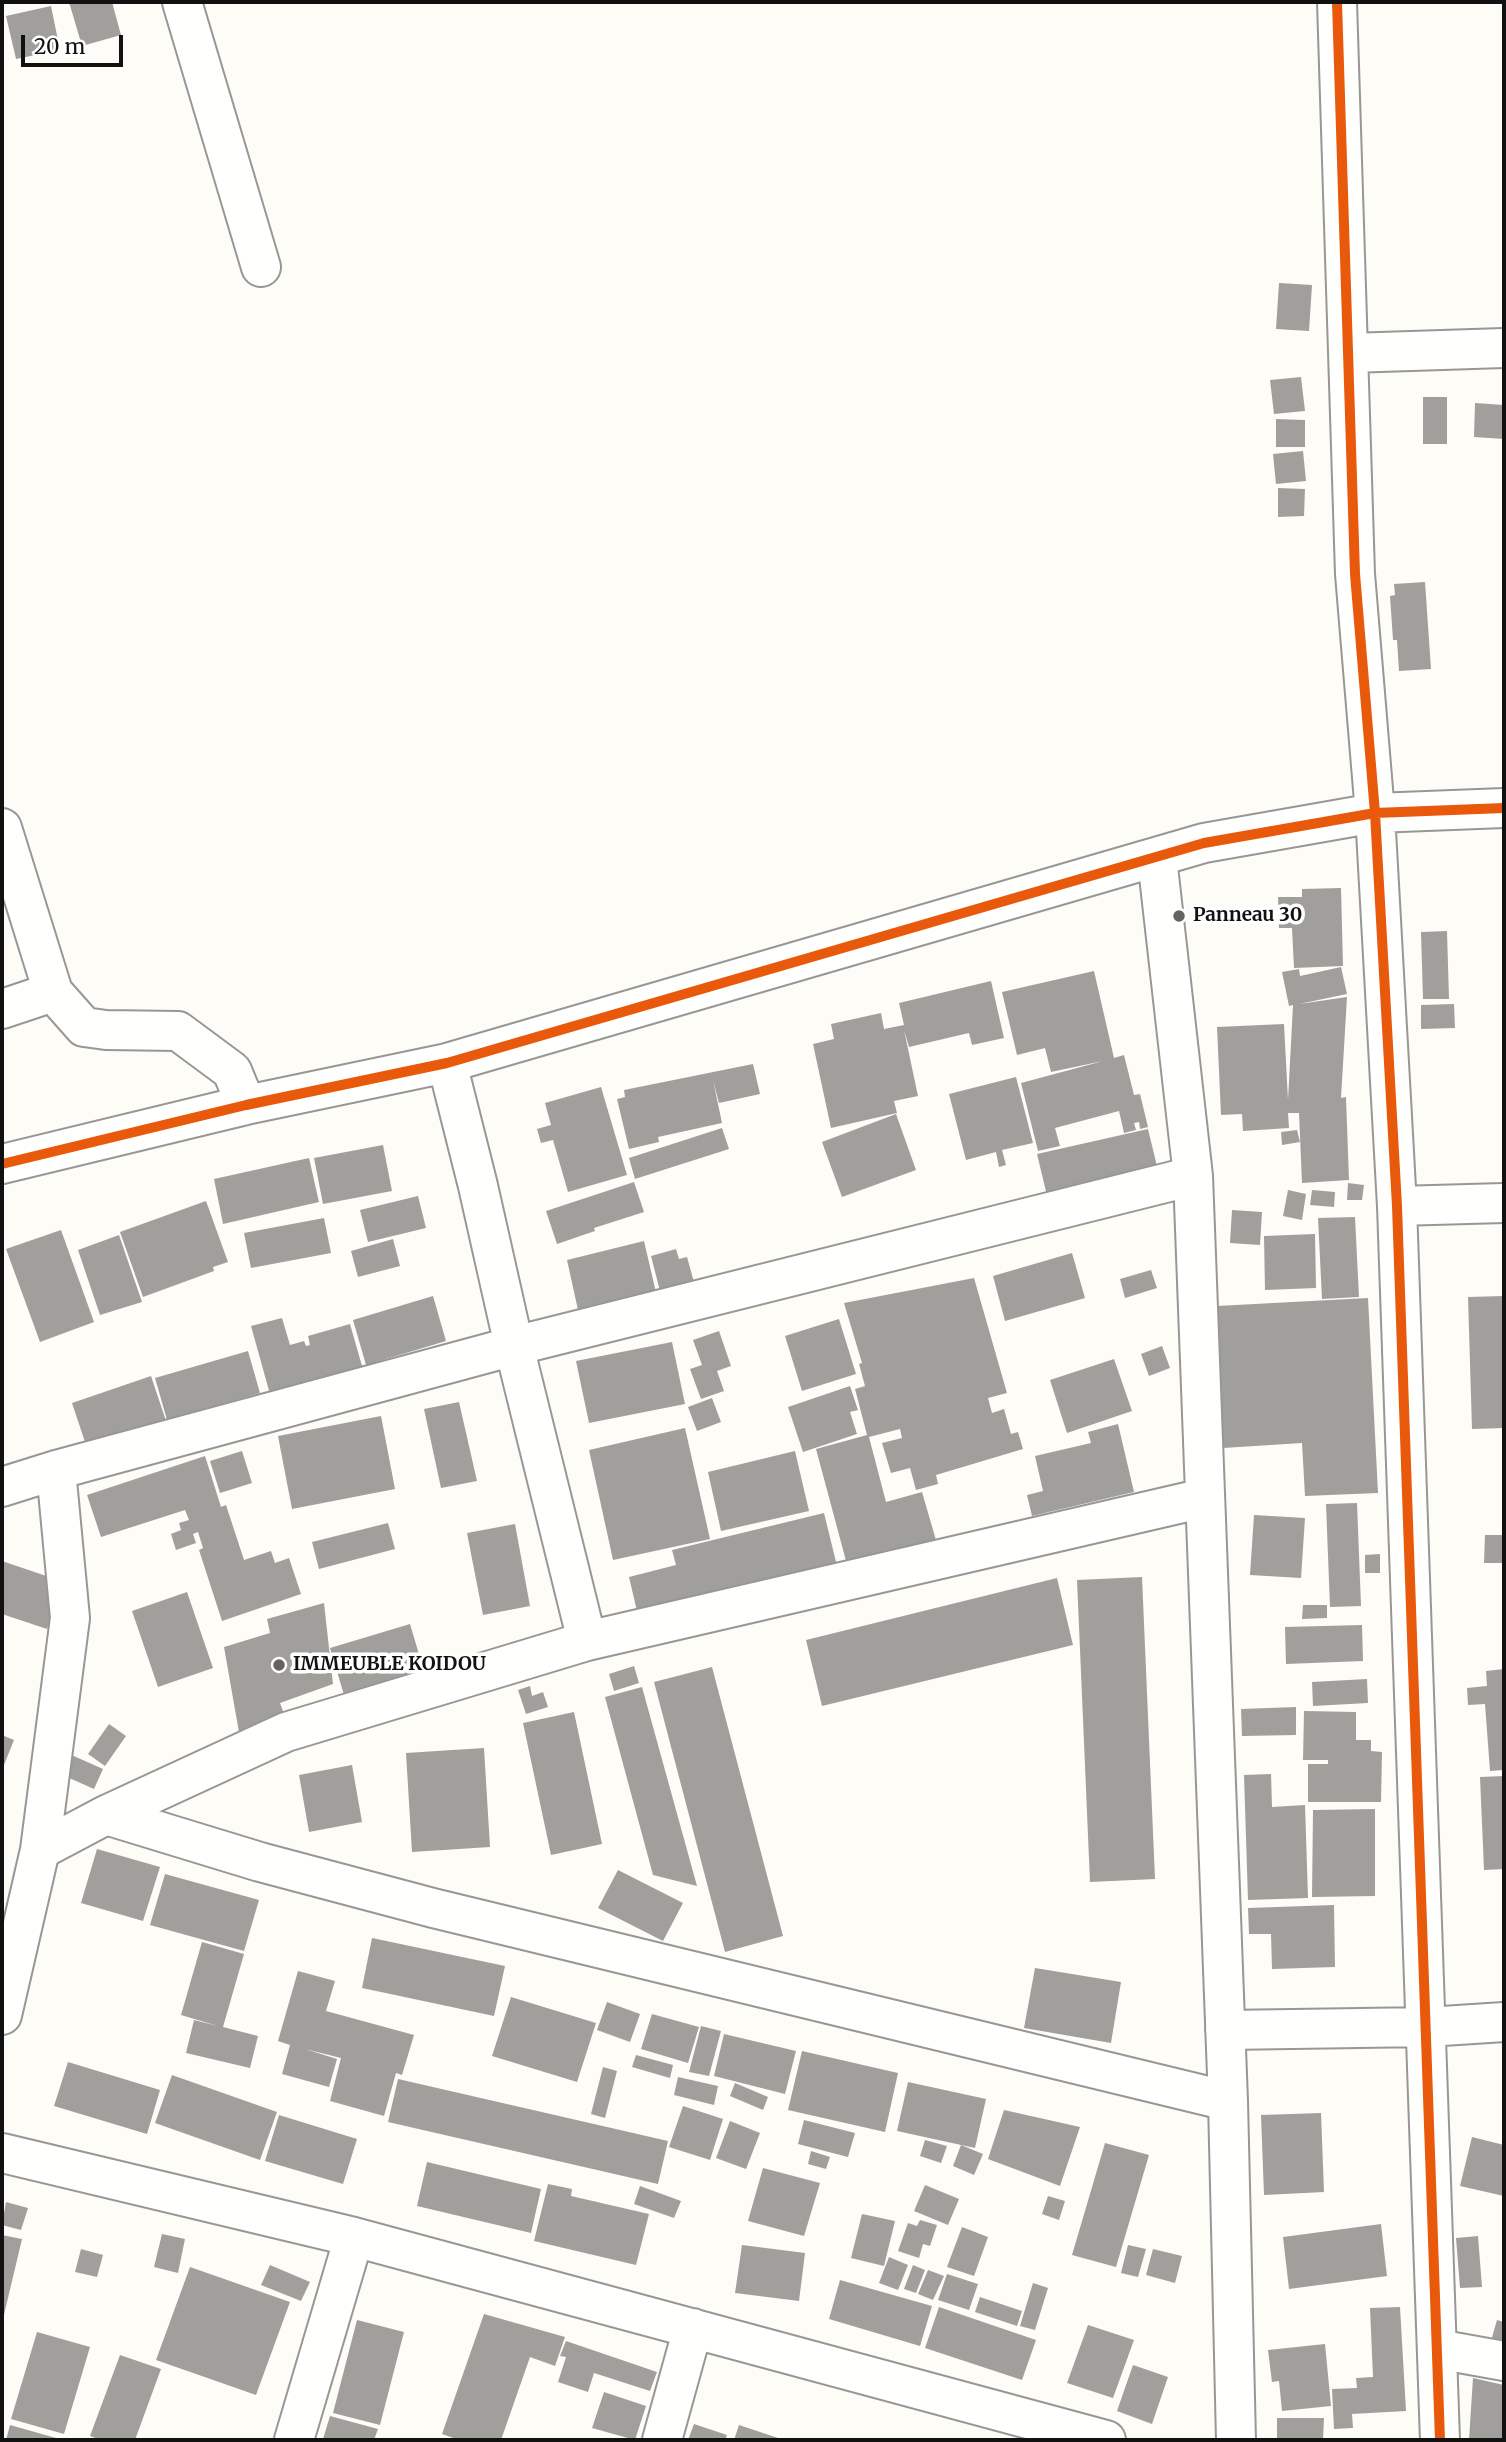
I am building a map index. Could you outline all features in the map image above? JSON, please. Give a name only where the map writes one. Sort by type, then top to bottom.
[{"type":"street","points":[[182,2],[261,267]]},
{"type":"street","points":[[1337,2],[1355,574],[1375,813],[1397,1206],[1440,2440]]},
{"type":"street","points":[[1349,353],[1504,348]]},
{"type":"street","points":[[2,1164],[246,1105],[447,1063],[1205,843],[1375,813],[1504,808]]},
{"type":"street","points":[[2,828],[53,992],[84,1027],[178,1031],[232,1071],[246,1105]]},
{"type":"street","points":[[1157,858],[1193,1176],[1203,1498],[1228,2101],[1236,2440]]},
{"type":"street","points":[[2,1009],[53,992]]},
{"type":"street","points":[[447,1063],[587,1641]]},
{"type":"street","points":[[2,1487],[514,1346],[1193,1176]]},
{"type":"street","points":[[1397,1206],[1504,1203]]},
{"type":"street","points":[[2,2015],[40,1850],[70,1618],[56,1470]]},
{"type":"street","points":[[40,1850],[106,1815],[286,1732],[587,1641],[1203,1498]]},
{"type":"street","points":[[106,1815],[260,1862],[433,1908],[1228,2101]]},
{"type":"street","points":[[1225,2030],[1427,2027],[1504,2022]]},
{"type":"street","points":[[2,2153],[354,2236],[1107,2440]]},
{"type":"street","points":[[294,2440],[354,2236]]},
{"type":"street","points":[[662,2440],[693,2328]]},
{"type":"street","points":[[1437,2349],[1504,2361]]},
{"type":"building","points":[[69,2],[112,2],[121,35],[82,46]]},
{"type":"building","points":[[51,6],[60,50],[16,59],[6,16]]},
{"type":"building","points":[[1279,283],[1312,285],[1309,331],[1276,329]]},
{"type":"building","points":[[1301,377],[1305,411],[1274,414],[1270,380]]},
{"type":"building","points":[[1423,397],[1447,397],[1447,444],[1423,444]]},
{"type":"building","points":[[1475,403],[1504,405],[1504,439],[1474,437]]},
{"type":"building","points":[[1276,419],[1305,420],[1305,447],[1276,447]]},
{"type":"building","points":[[1303,451],[1306,481],[1276,484],[1273,454]]},
{"type":"building","points":[[1278,488],[1305,489],[1304,516],[1278,517]]},
{"type":"building","points":[[1425,582],[1431,669],[1399,671],[1397,640],[1393,640],[1390,596],[1395,595],[1394,584]]},
{"type":"building","points":[[1341,888],[1343,966],[1294,968],[1292,928],[1279,928],[1278,897],[1302,897],[1302,889]]},
{"type":"building","points":[[1447,931],[1449,999],[1423,999],[1421,932]]},
{"type":"building","points":[[1341,967],[1347,994],[1299,1004],[1347,997],[1341,1098],[1346,1097],[1349,1180],[1302,1183],[1299,1113],[1288,1113],[1289,1128],[1243,1131],[1242,1114],[1221,1115],[1217,1027],[1284,1024],[1288,1100],[1293,1005],[1289,1006],[1282,972],[1299,969],[1300,976]]},
{"type":"building","points":[[1094,971],[1114,1058],[1124,1055],[1134,1095],[1140,1094],[1148,1127],[1140,1129],[1139,1122],[1134,1123],[1136,1130],[1124,1133],[1119,1111],[1055,1128],[1060,1146],[1038,1151],[1021,1083],[1103,1061],[1051,1072],[1045,1048],[1017,1055],[1002,992]]},
{"type":"building","points":[[991,981],[1004,1038],[972,1045],[969,1033],[909,1047],[904,1030],[918,1096],[894,1101],[897,1113],[831,1128],[813,1044],[834,1039],[831,1024],[881,1013],[884,1029],[904,1025],[899,1003]]},
{"type":"building","points":[[1454,1004],[1455,1028],[1421,1029],[1421,1005]]},
{"type":"building","points":[[753,1064],[760,1094],[719,1103],[713,1080],[722,1123],[658,1137],[659,1142],[629,1149],[617,1099],[625,1097],[624,1090]]},
{"type":"building","points":[[1016,1077],[1033,1143],[1002,1150],[1006,1165],[999,1167],[996,1152],[966,1160],[949,1094]]},
{"type":"building","points":[[601,1087],[627,1175],[568,1192],[553,1140],[541,1143],[537,1129],[551,1125],[545,1103]]},
{"type":"building","points":[[896,1114],[916,1170],[842,1197],[822,1142]]},
{"type":"building","points":[[722,1128],[729,1149],[635,1179],[629,1158]]},
{"type":"building","points":[[1148,1129],[1161,1183],[1050,1208],[1037,1154]]},
{"type":"building","points":[[1297,1130],[1300,1142],[1282,1145],[1281,1132]]},
{"type":"building","points":[[383,1145],[392,1191],[323,1204],[314,1158]]},
{"type":"building","points":[[309,1158],[319,1202],[223,1224],[214,1179]]},
{"type":"building","points":[[634,1182],[644,1212],[594,1228],[595,1231],[557,1244],[546,1211]]},
{"type":"building","points":[[1348,1183],[1364,1185],[1362,1200],[1347,1200]]},
{"type":"building","points":[[1288,1190],[1306,1194],[1302,1220],[1283,1216]]},
{"type":"building","points":[[1312,1190],[1335,1192],[1334,1207],[1310,1205]]},
{"type":"building","points":[[418,1196],[426,1228],[368,1242],[360,1210]]},
{"type":"building","points":[[206,1201],[228,1262],[213,1267],[214,1271],[143,1297],[120,1232]]},
{"type":"building","points":[[1232,1210],[1262,1212],[1260,1245],[1230,1243]]},
{"type":"building","points":[[1355,1217],[1359,1297],[1322,1299],[1318,1218]]},
{"type":"building","points":[[324,1218],[331,1253],[251,1268],[244,1233]]},
{"type":"building","points":[[61,1230],[94,1322],[40,1342],[6,1249]]},
{"type":"building","points":[[1315,1234],[1316,1288],[1265,1290],[1264,1236]]},
{"type":"building","points":[[119,1235],[142,1302],[100,1315],[78,1250]]},
{"type":"building","points":[[393,1239],[400,1266],[358,1277],[351,1251]]},
{"type":"building","points":[[644,1241],[658,1301],[580,1319],[567,1260]]},
{"type":"building","points":[[676,1249],[679,1259],[687,1257],[694,1282],[660,1291],[651,1256]]},
{"type":"building","points":[[1072,1253],[1085,1298],[1005,1321],[993,1276]]},
{"type":"building","points":[[1151,1270],[1157,1288],[1125,1298],[1120,1279]]},
{"type":"building","points":[[974,1278],[1007,1393],[988,1398],[992,1413],[1004,1409],[1011,1434],[1018,1432],[1023,1449],[936,1475],[938,1484],[916,1490],[910,1468],[891,1473],[882,1443],[902,1438],[900,1429],[869,1437],[886,1502],[922,1492],[938,1547],[849,1572],[816,1449],[867,1435],[855,1389],[865,1386],[859,1364],[862,1363],[844,1303]]},
{"type":"building","points":[[433,1296],[446,1341],[366,1365],[353,1320]]},
{"type":"building","points":[[1504,1296],[1504,1428],[1472,1429],[1468,1297]]},
{"type":"building","points":[[1368,1298],[1378,1493],[1305,1496],[1302,1443],[1223,1448],[1217,1306]]},
{"type":"building","points":[[282,1318],[290,1345],[304,1341],[306,1346],[310,1345],[308,1336],[350,1324],[366,1380],[273,1405],[251,1326]]},
{"type":"building","points":[[839,1319],[856,1374],[802,1391],[785,1336]]},
{"type":"building","points":[[719,1331],[731,1366],[717,1371],[724,1391],[701,1399],[690,1369],[702,1365],[693,1340]]},
{"type":"building","points":[[672,1342],[685,1404],[589,1423],[576,1361]]},
{"type":"building","points":[[1162,1346],[1170,1368],[1149,1376],[1141,1354]]},
{"type":"building","points":[[248,1351],[260,1393],[167,1420],[155,1378]]},
{"type":"building","points":[[1114,1359],[1132,1411],[1067,1433],[1050,1380]]},
{"type":"building","points":[[151,1376],[166,1421],[87,1448],[72,1403]]},
{"type":"building","points":[[850,1386],[858,1410],[850,1412],[857,1434],[803,1452],[788,1407]]},
{"type":"building","points":[[712,1398],[721,1422],[697,1431],[688,1407]]},
{"type":"building","points":[[459,1402],[477,1481],[441,1488],[424,1409]]},
{"type":"building","points":[[381,1416],[395,1489],[292,1509],[278,1436]]},
{"type":"building","points":[[1118,1424],[1134,1492],[1032,1516],[1027,1495],[1043,1491],[1035,1456],[1091,1443],[1088,1432]]},
{"type":"building","points":[[685,1428],[710,1539],[613,1560],[589,1450]]},
{"type":"building","points":[[242,1451],[252,1483],[220,1493],[210,1461]]},
{"type":"building","points":[[795,1451],[809,1511],[721,1531],[708,1472]]},
{"type":"building","points":[[205,1456],[221,1507],[226,1505],[244,1560],[271,1551],[275,1563],[289,1558],[301,1594],[222,1621],[199,1550],[203,1548],[198,1532],[193,1534],[196,1543],[176,1550],[171,1534],[181,1530],[179,1523],[189,1520],[185,1510],[101,1537],[87,1495]]},
{"type":"building","points":[[1357,1503],[1361,1606],[1330,1607],[1326,1504]]},
{"type":"building","points":[[824,1513],[839,1574],[640,1624],[629,1577],[676,1565],[672,1550]]},
{"type":"building","points":[[1254,1515],[1305,1518],[1301,1578],[1250,1575]]},
{"type":"building","points":[[388,1523],[395,1549],[319,1569],[312,1542]]},
{"type":"building","points":[[515,1524],[530,1606],[483,1615],[467,1533]]},
{"type":"building","points":[[1485,1535],[1504,1535],[1504,1563],[1484,1563]]},
{"type":"building","points":[[1380,1554],[1380,1573],[1365,1573],[1365,1555]]},
{"type":"building","points":[[2,1561],[64,1582],[47,1629],[2,1614]]},
{"type":"building","points":[[1142,1577],[1155,1879],[1090,1882],[1077,1580]]},
{"type":"building","points":[[1057,1578],[1073,1645],[822,1706],[806,1640]]},
{"type":"building","points":[[187,1592],[213,1668],[158,1687],[132,1611]]},
{"type":"building","name":"IMMEUBLE KOIDOU","points":[[324,1603],[333,1684],[280,1703],[287,1722],[240,1738],[224,1647],[270,1633],[267,1619]]},
{"type":"building","points":[[1303,1605],[1327,1605],[1327,1618],[1302,1619]]},
{"type":"building","points":[[410,1624],[424,1671],[344,1695],[330,1648]]},
{"type":"building","points":[[1362,1625],[1363,1661],[1286,1664],[1285,1627]]},
{"type":"building","points":[[634,1666],[639,1683],[614,1691],[609,1674]]},
{"type":"building","points":[[712,1667],[783,1936],[725,1952],[654,1682]]},
{"type":"building","points":[[1504,1669],[1504,1770],[1490,1771],[1485,1704],[1468,1705],[1467,1688],[1487,1686],[1486,1671]]},
{"type":"building","points":[[1367,1679],[1368,1703],[1313,1706],[1312,1682]]},
{"type":"building","points":[[530,1686],[532,1696],[543,1692],[548,1707],[526,1714],[518,1690]]},
{"type":"building","points":[[642,1687],[697,1886],[653,1875],[605,1697]]},
{"type":"building","points":[[1296,1707],[1296,1735],[1242,1736],[1241,1709]]},
{"type":"building","points":[[1304,1711],[1356,1712],[1356,1740],[1371,1740],[1371,1751],[1382,1752],[1381,1802],[1308,1802],[1308,1764],[1328,1764],[1328,1760],[1303,1760]]},
{"type":"building","points":[[574,1712],[602,1844],[551,1855],[523,1723]]},
{"type":"building","points":[[109,1724],[126,1736],[105,1766],[88,1754]]},
{"type":"building","points":[[2,1735],[14,1740],[2,1770]]},
{"type":"building","points":[[484,1748],[490,1847],[412,1852],[406,1753]]},
{"type":"building","points":[[67,1753],[103,1769],[94,1789],[58,1773]]},
{"type":"building","points":[[352,1765],[362,1822],[309,1832],[299,1775]]},
{"type":"building","points":[[1271,1774],[1272,1807],[1305,1805],[1308,1898],[1248,1900],[1244,1775]]},
{"type":"building","points":[[1504,1776],[1504,1869],[1484,1870],[1480,1777]]},
{"type":"building","points":[[1375,1809],[1375,1896],[1312,1897],[1313,1810]]},
{"type":"building","points":[[97,1849],[160,1867],[143,1921],[81,1903]]},
{"type":"building","points":[[618,1870],[683,1903],[663,1941],[598,1908]]},
{"type":"building","points":[[165,1874],[259,1900],[244,1951],[150,1925]]},
{"type":"building","points":[[1334,1905],[1335,1967],[1272,1969],[1271,1934],[1249,1934],[1248,1908]]},
{"type":"building","points":[[372,1938],[505,1966],[494,2016],[362,1988]]},
{"type":"building","points":[[202,1942],[244,1954],[223,2027],[258,2036],[250,2068],[186,2053],[194,2020],[218,2026],[181,2015]]},
{"type":"building","points":[[1035,1968],[1121,1982],[1111,2043],[1024,2028]]},
{"type":"building","points":[[298,1971],[335,1981],[326,2011],[414,2035],[402,2075],[396,2073],[384,2116],[330,2101],[341,2058],[305,2049],[337,2059],[329,2087],[282,2074],[290,2045],[278,2041]]},
{"type":"building","points":[[511,1997],[596,2023],[577,2082],[492,2056]]},
{"type":"building","points":[[607,2002],[640,2014],[630,2042],[597,2030]]},
{"type":"building","points":[[652,2014],[699,2027],[688,2063],[641,2049]]},
{"type":"building","points":[[701,2026],[721,2031],[709,2076],[689,2072]]},
{"type":"building","points":[[724,2034],[796,2051],[785,2094],[714,2076]]},
{"type":"building","points":[[802,2051],[898,2073],[885,2132],[788,2110]]},
{"type":"building","points":[[636,2055],[673,2065],[670,2078],[632,2067]]},
{"type":"building","points":[[68,2062],[160,2090],[147,2134],[54,2106]]},
{"type":"building","points":[[603,2067],[617,2071],[605,2118],[591,2114]]},
{"type":"building","points":[[172,2075],[277,2112],[260,2160],[155,2123]]},
{"type":"building","points":[[678,2077],[718,2086],[714,2105],[674,2095]]},
{"type":"building","points":[[398,2079],[668,2141],[658,2184],[388,2122]]},
{"type":"building","points":[[908,2082],[986,2099],[975,2148],[897,2131]]},
{"type":"building","points":[[735,2083],[768,2097],[763,2110],[730,2096]]},
{"type":"building","points":[[683,2106],[723,2119],[710,2160],[669,2147]]},
{"type":"building","points":[[1004,2110],[1080,2127],[1060,2186],[988,2159]]},
{"type":"building","points":[[1321,2113],[1324,2192],[1264,2195],[1261,2115]]},
{"type":"building","points":[[279,2115],[357,2139],[343,2184],[265,2161]]},
{"type":"building","points":[[804,2120],[855,2133],[848,2157],[798,2144]]},
{"type":"building","points":[[730,2121],[760,2133],[746,2169],[716,2158]]},
{"type":"building","points":[[1472,2137],[1504,2145],[1504,2196],[1460,2186]]},
{"type":"building","points":[[925,2140],[947,2146],[941,2163],[920,2156]]},
{"type":"building","points":[[1105,2143],[1149,2155],[1116,2267],[1072,2255]]},
{"type":"building","points":[[961,2145],[983,2154],[974,2175],[953,2166]]},
{"type":"building","points":[[811,2151],[830,2157],[826,2169],[808,2164]]},
{"type":"building","points":[[427,2162],[541,2189],[531,2233],[417,2206]]},
{"type":"building","points":[[763,2168],[820,2183],[804,2236],[748,2221]]},
{"type":"building","points":[[548,2184],[572,2189],[571,2196],[649,2214],[636,2265],[534,2241]]},
{"type":"building","points":[[925,2185],[959,2199],[948,2225],[914,2211]]},
{"type":"building","points":[[640,2186],[681,2201],[674,2218],[634,2204]]},
{"type":"building","points":[[1048,2196],[1065,2201],[1059,2220],[1042,2214]]},
{"type":"building","points":[[6,2202],[28,2208],[21,2230],[2,2225]]},
{"type":"building","points":[[862,2214],[895,2221],[884,2266],[851,2258]]},
{"type":"building","points":[[920,2220],[937,2225],[930,2246],[923,2244],[919,2258],[898,2251],[908,2223],[917,2226]]},
{"type":"building","points":[[1381,2224],[1387,2276],[1289,2289],[1283,2237]]},
{"type":"building","points":[[962,2227],[988,2237],[974,2276],[947,2267]]},
{"type":"building","points":[[162,2234],[185,2239],[178,2273],[154,2267]]},
{"type":"building","points":[[2,2235],[22,2239],[3,2319],[2,2319]]},
{"type":"building","points":[[1478,2236],[1482,2287],[1460,2288],[1456,2238]]},
{"type":"building","points":[[742,2245],[805,2253],[799,2301],[735,2293]]},
{"type":"building","points":[[1128,2245],[1146,2249],[1138,2277],[1121,2273]]},
{"type":"building","points":[[81,2249],[103,2255],[97,2277],[75,2272]]},
{"type":"building","points":[[1153,2249],[1182,2256],[1175,2283],[1146,2275]]},
{"type":"building","points":[[889,2257],[908,2265],[898,2290],[879,2283]]},
{"type":"building","points":[[270,2265],[310,2282],[301,2301],[261,2285]]},
{"type":"building","points":[[913,2265],[925,2270],[916,2293],[904,2289]]},
{"type":"building","points":[[190,2267],[290,2302],[256,2395],[156,2360]]},
{"type":"building","points":[[928,2270],[944,2276],[933,2300],[918,2294]]},
{"type":"building","points":[[947,2274],[978,2284],[969,2310],[938,2300]]},
{"type":"building","points":[[840,2280],[932,2306],[920,2346],[829,2319]]},
{"type":"building","points":[[1033,2283],[1048,2288],[1035,2330],[1020,2326]]},
{"type":"building","points":[[980,2297],[1022,2311],[1017,2326],[975,2312]]},
{"type":"building","points":[[939,2307],[1036,2340],[1022,2380],[925,2348]]},
{"type":"building","points":[[1400,2307],[1406,2411],[1352,2414],[1353,2428],[1334,2429],[1332,2389],[1357,2388],[1356,2378],[1373,2377],[1370,2308]]},
{"type":"building","points":[[484,2314],[565,2337],[555,2366],[530,2357],[501,2440],[459,2440],[442,2434]]},
{"type":"building","points":[[357,2320],[404,2332],[380,2425],[333,2413]]},
{"type":"building","points":[[1497,2320],[1504,2322],[1504,2345],[1491,2341]]},
{"type":"building","points":[[1088,2325],[1134,2340],[1113,2398],[1067,2383]]},
{"type":"building","points":[[37,2332],[90,2347],[64,2434],[11,2419]]},
{"type":"building","points":[[566,2341],[657,2372],[650,2391],[594,2373],[588,2392],[558,2382],[566,2357],[560,2356]]},
{"type":"building","points":[[1325,2344],[1331,2406],[1282,2411],[1279,2381],[1272,2382],[1268,2350]]},
{"type":"building","points":[[120,2355],[161,2369],[135,2440],[101,2440],[90,2436]]},
{"type":"building","points":[[1133,2365],[1168,2377],[1152,2424],[1117,2411]]},
{"type":"building","points":[[1473,2378],[1504,2385],[1504,2440],[1469,2440]]},
{"type":"building","points":[[604,2392],[646,2406],[635,2440],[592,2428]]},
{"type":"building","points":[[330,2416],[378,2429],[374,2440],[323,2439]]},
{"type":"building","points":[[1277,2418],[1324,2418],[1323,2440],[1277,2440]]},
{"type":"building","points":[[694,2424],[727,2435],[725,2440],[688,2440]]},
{"type":"building","points":[[10,2425],[56,2438],[6,2440]]},
{"type":"building","points":[[739,2425],[784,2440],[734,2440]]},
{"type":"cycle path","points":[[1337,2],[1355,574],[1375,813],[1397,1206],[1440,2440]]},
{"type":"cycle path","points":[[2,1164],[246,1105],[447,1063],[1204,843],[1375,813],[1504,808]]},
{"type":"place","name":"Panneau 30","points":[[1179,916]]},
{"type":"place","name":"IMMEUBLE KOIDOU","points":[[279,1665]]}]
